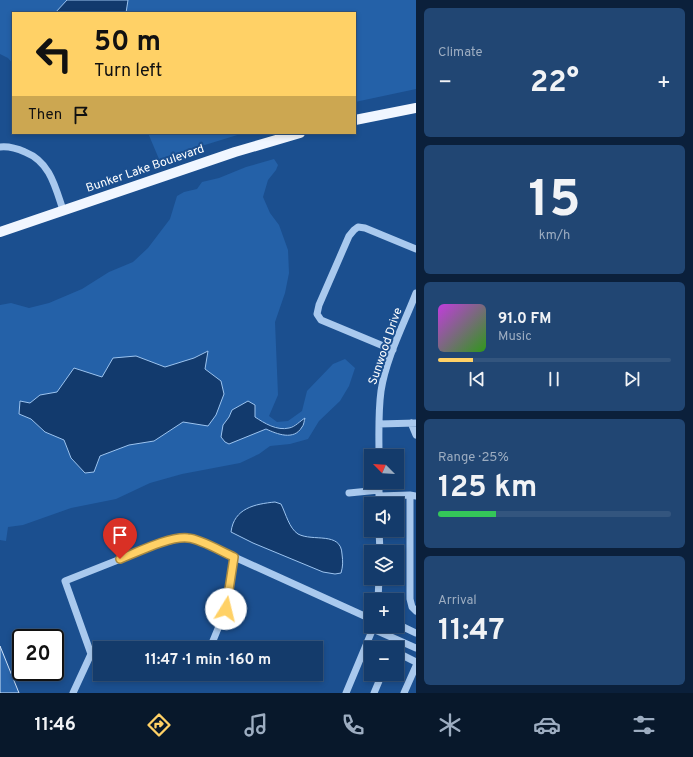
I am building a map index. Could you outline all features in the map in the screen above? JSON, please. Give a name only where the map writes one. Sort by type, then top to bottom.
[{"type":"main road","points":[[356,120],[416,108]]},
{"type":"main road","name":"Bunker Lake Boulevard","points":[[0,232],[235,152],[297,134]]},
{"type":"street","points":[[0,147],[7,146],[20,150],[32,155],[44,165],[54,182],[63,210]]},
{"type":"street","points":[[394,350],[322,320],[317,314],[319,305],[349,236],[358,227],[365,228],[416,249]]},
{"type":"street","name":"Sunwood Drive","points":[[379,449],[378,424],[381,390],[394,350],[416,293]]},
{"type":"street","points":[[378,424],[414,423],[416,435]]},
{"type":"street","points":[[349,493],[379,497],[413,496],[410,599],[412,606],[416,611]]},
{"type":"street","points":[[74,693],[91,654],[65,581],[161,542],[181,538],[197,540],[364,616]]},
{"type":"street","points":[[213,641],[226,609],[234,557]]},
{"type":"street","points":[[404,627],[416,633]]},
{"type":"street","points":[[346,693],[372,633]]},
{"type":"street","points":[[384,633],[416,648]]},
{"type":"street","points":[[404,656],[416,662]]},
{"type":"street","points":[[404,693],[416,666]]},
{"type":"street","points":[[374,693],[379,681]]},
{"type":"shaded area","points":[[0,0],[416,0],[416,89],[356,102],[356,12],[12,12],[12,63],[8,58],[0,54]]},
{"type":"shaded area","points":[[67,0],[128,0],[126,12],[56,12]]},
{"type":"shaded area","points":[[148,134],[241,134],[159,159]]},
{"type":"shaded area","points":[[274,159],[278,165],[268,180],[263,197],[270,213],[279,225],[288,250],[289,273],[285,293],[275,322],[278,395],[269,416],[277,422],[288,421],[302,411],[307,391],[333,364],[345,359],[355,368],[349,386],[340,401],[319,421],[308,439],[290,444],[270,446],[259,454],[240,463],[182,474],[150,483],[116,499],[71,508],[23,525],[8,527],[6,541],[0,540],[0,305],[11,303],[29,308],[49,303],[82,289],[109,272],[133,262],[148,248],[170,219],[177,196],[184,192],[197,189],[202,182],[219,178],[246,167]],"holes":[[[207,351],[205,369],[221,381],[209,426],[183,422],[154,441],[129,445],[100,456],[94,472],[85,473],[71,458],[64,440],[45,432],[31,419],[19,414],[20,401],[30,403],[40,395],[57,392],[74,368],[102,377],[136,356],[165,367],[194,358]],[[232,410],[255,417],[265,423],[279,428],[289,428],[305,419],[302,428],[297,432],[277,434],[266,429],[249,436],[223,425]]]},
{"type":"shaded area","points":[[208,351],[205,369],[221,381],[224,394],[216,415],[208,426],[183,422],[154,441],[129,445],[100,456],[94,472],[85,473],[71,458],[64,440],[45,432],[31,419],[19,414],[20,401],[30,403],[40,395],[57,392],[74,368],[102,377],[113,358],[136,356],[165,367],[194,358]]},
{"type":"shaded area","points":[[248,401],[255,405],[255,417],[271,426],[284,429],[289,428],[305,418],[303,425],[295,434],[285,435],[266,429],[229,444],[225,442],[221,437],[223,425],[232,410]]},
{"type":"shaded area","points":[[275,502],[281,504],[290,525],[298,534],[325,538],[337,542],[342,554],[343,564],[341,573],[335,574],[323,572],[253,543],[231,532],[236,517],[241,512],[253,506]]},
{"type":"building","points":[[0,646],[12,676],[12,681],[14,681],[19,693],[0,693]]},
{"type":"route","points":[[120,559],[161,542],[181,538],[197,540],[234,557],[226,609]]}]
